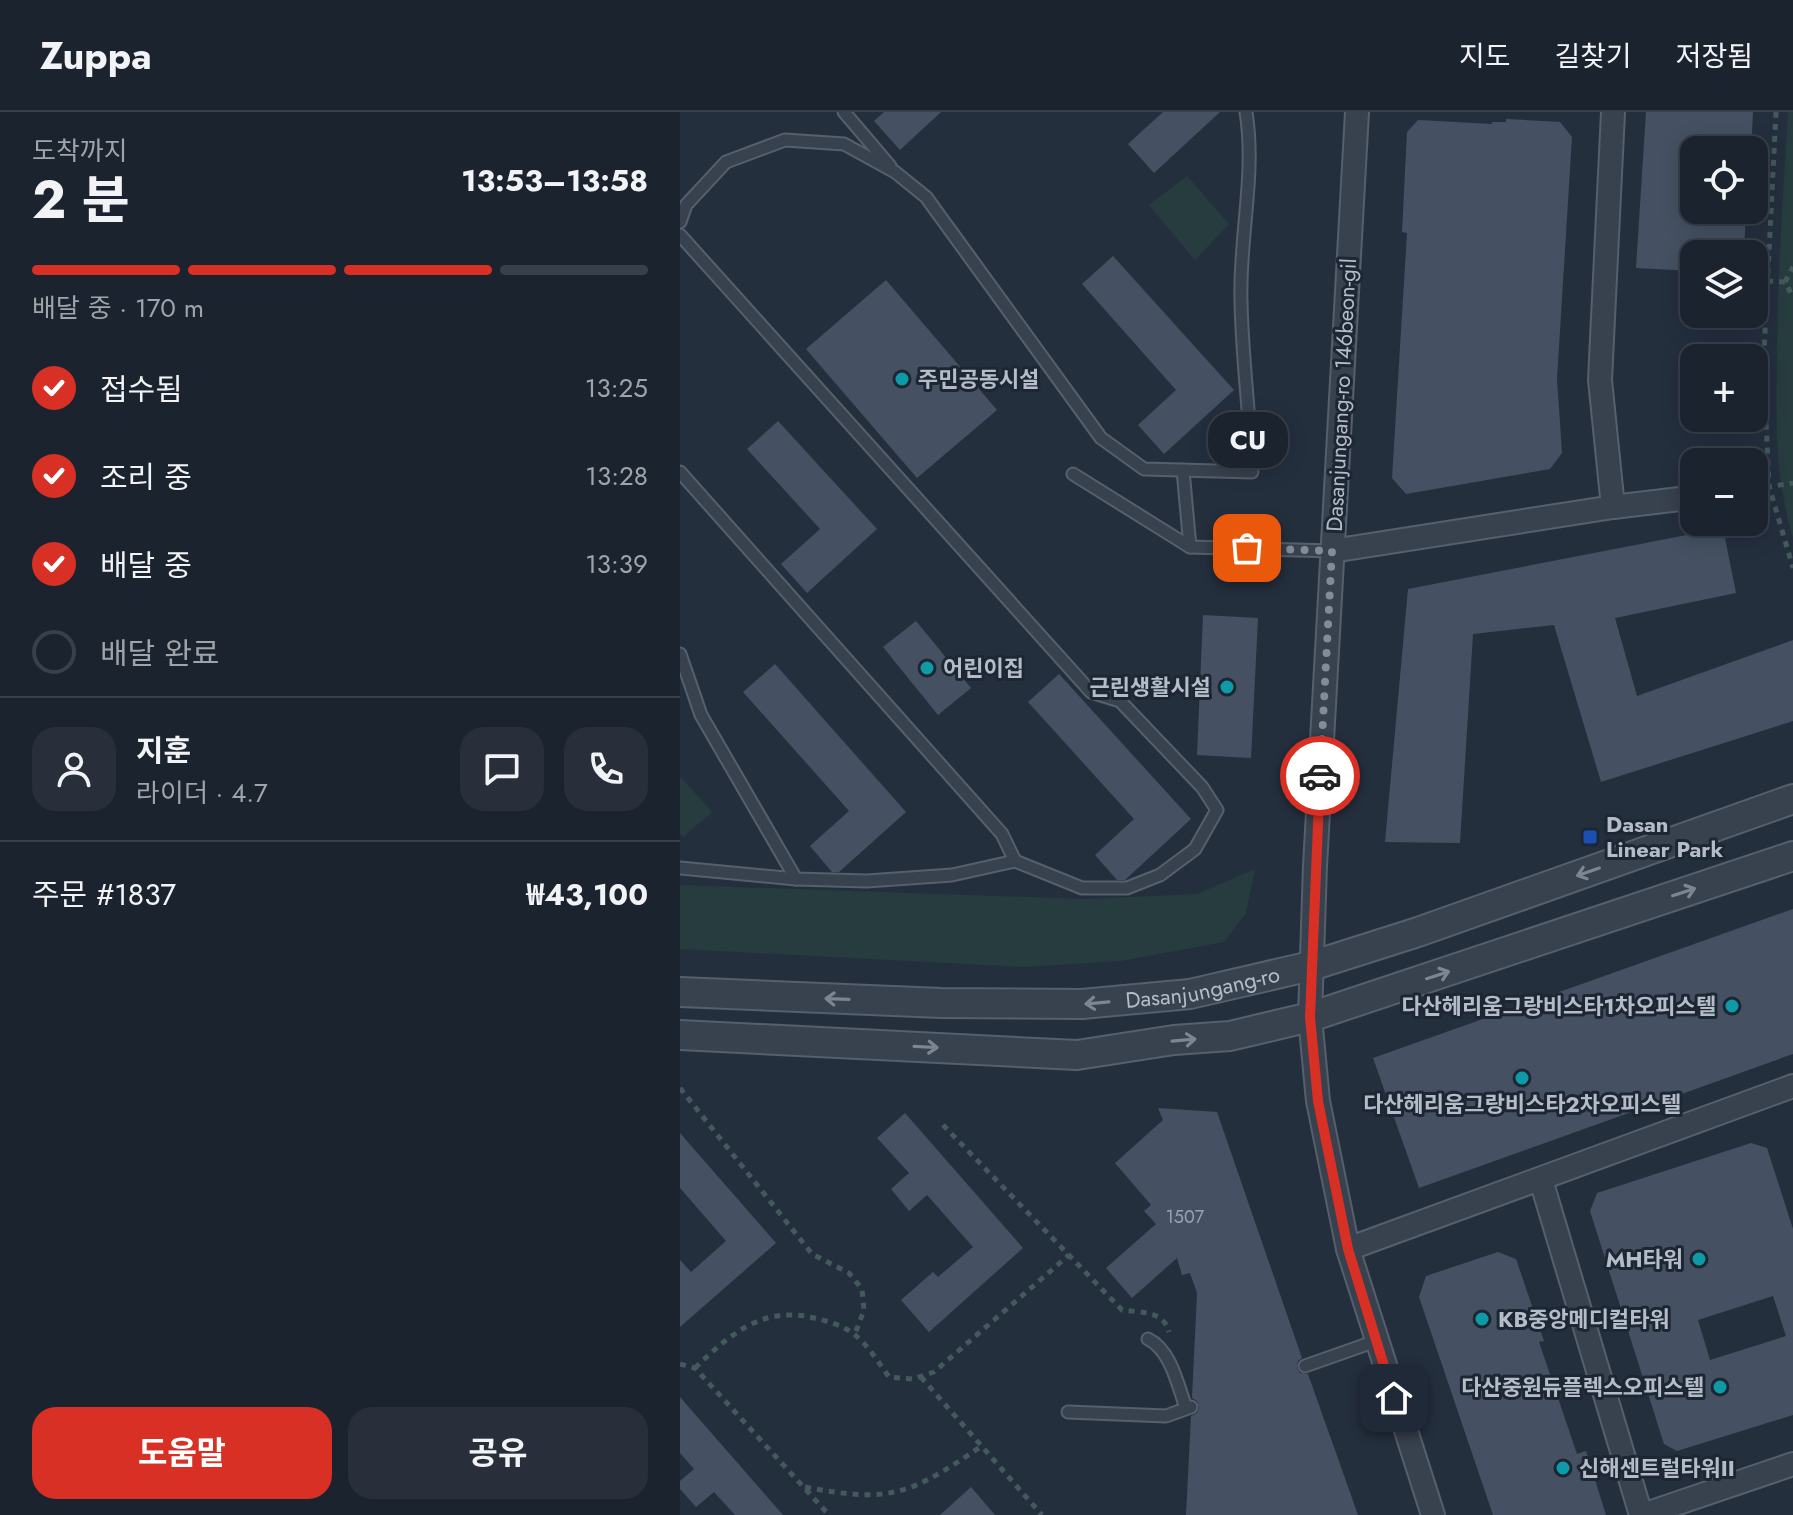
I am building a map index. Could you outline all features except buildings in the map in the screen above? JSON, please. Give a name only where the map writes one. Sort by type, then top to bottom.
[{"type":"street","name":"Dasanjungang-ro 146beon-gil","points":[[1357,112],[1310,1017],[1318,1101],[1348,1249],[1433,1515]]},
{"type":"street","points":[[1613,112],[1600,380],[1613,507]]},
{"type":"street","points":[[1332,551],[1680,499]]},
{"type":"street","name":"Dasanjungang-ro","points":[[680,992],[941,1003],[1082,1004],[1190,994],[1311,966],[1418,932],[1793,799]]},
{"type":"street","points":[[680,1035],[1077,1055],[1174,1040],[1230,1036],[1310,1017],[1793,856]]},
{"type":"street","points":[[1348,1249],[1793,1088]]},
{"type":"street","points":[[1541,1180],[1642,1515],[1793,1464]]},
{"type":"lane","points":[[844,112],[895,172]]},
{"type":"lane","points":[[680,222],[686,205],[726,162],[785,140],[844,144],[895,172],[926,197],[1101,438],[1144,469],[1252,472],[1250,407],[1240,300],[1251,143],[1246,112]]},
{"type":"lane","points":[[680,235],[1091,692],[1120,701],[1202,787],[1217,810],[1195,849],[1160,875],[1127,888],[1082,888],[1015,861],[952,875],[867,881],[796,879],[680,868]]},
{"type":"lane","points":[[1183,470],[1190,547]]},
{"type":"lane","points":[[680,472],[1002,834],[1015,861]]},
{"type":"lane","points":[[1073,474],[1190,547],[1332,551]]},
{"type":"lane","points":[[680,654],[701,715],[796,879]]},
{"type":"lane","points":[[1068,1412],[1166,1416],[1189,1408],[1166,1355],[1148,1339]]},
{"type":"lane","points":[[1305,1366],[1376,1341]]},
{"type":"path","points":[[1768,262],[1776,112]]},
{"type":"path","points":[[1785,282],[1793,267]]},
{"type":"path","points":[[1768,281],[1785,282]]},
{"type":"path","points":[[1785,282],[1793,297]]},
{"type":"path","points":[[1765,328],[1769,486],[1793,568]]},
{"type":"path","points":[[1769,486],[1793,483]]},
{"type":"path","points":[[680,1088],[812,1254],[849,1273],[862,1289],[864,1310],[855,1334]]},
{"type":"path","points":[[943,1125],[1122,1310],[1158,1315],[1166,1323],[1171,1336],[1161,1349]]},
{"type":"path","points":[[695,1368],[726,1338],[755,1321],[780,1314],[803,1315],[831,1322],[855,1334],[889,1377],[921,1377],[934,1372],[1069,1255]]},
{"type":"path","points":[[680,1364],[695,1368],[829,1515]]},
{"type":"path","points":[[921,1377],[1042,1515]]},
{"type":"path","points":[[803,1486],[851,1496],[878,1496],[912,1489],[982,1446]]},
{"type":"green space","points":[[1788,112],[1793,112],[1793,538],[1780,473],[1777,408],[1779,269]]},
{"type":"green space","points":[[1187,176],[1229,224],[1195,260],[1149,205]]},
{"type":"green space","points":[[680,776],[712,812],[683,837],[680,834]]},
{"type":"green space","points":[[1255,869],[1246,913],[1224,942],[1121,961],[1024,967],[680,949],[680,885],[1086,899],[1197,894]]},
{"type":"way so far","points":[[1247,548],[1332,551],[1320,776]]},
{"type":"place","name":"주민공동시설","points":[[902,379]]},
{"type":"place","name":"CU","points":[[1247,548]]},
{"type":"place","name":"어린이집","points":[[927,668]]},
{"type":"place","name":"근린생활시설","points":[[1227,687]]},
{"type":"place","name":"Dasan Linear Park","points":[[1590,837]]},
{"type":"place","name":"다산헤리움그랑비스타1차오피스텔","points":[[1732,1006]]},
{"type":"place","name":"다산헤리움그랑비스타2차오피스텔","points":[[1522,1078]]},
{"type":"place","name":"MH타워","points":[[1699,1259]]},
{"type":"place","name":"KB중앙메디컬타워","points":[[1482,1319]]},
{"type":"place","name":"다산중원듀플렉스오피스텔","points":[[1720,1387]]},
{"type":"place","name":"신해센트럴타워II","points":[[1563,1468]]},
{"type":"route","points":[[1320,776],[1310,1017],[1318,1101],[1348,1249],[1394,1398]]}]
